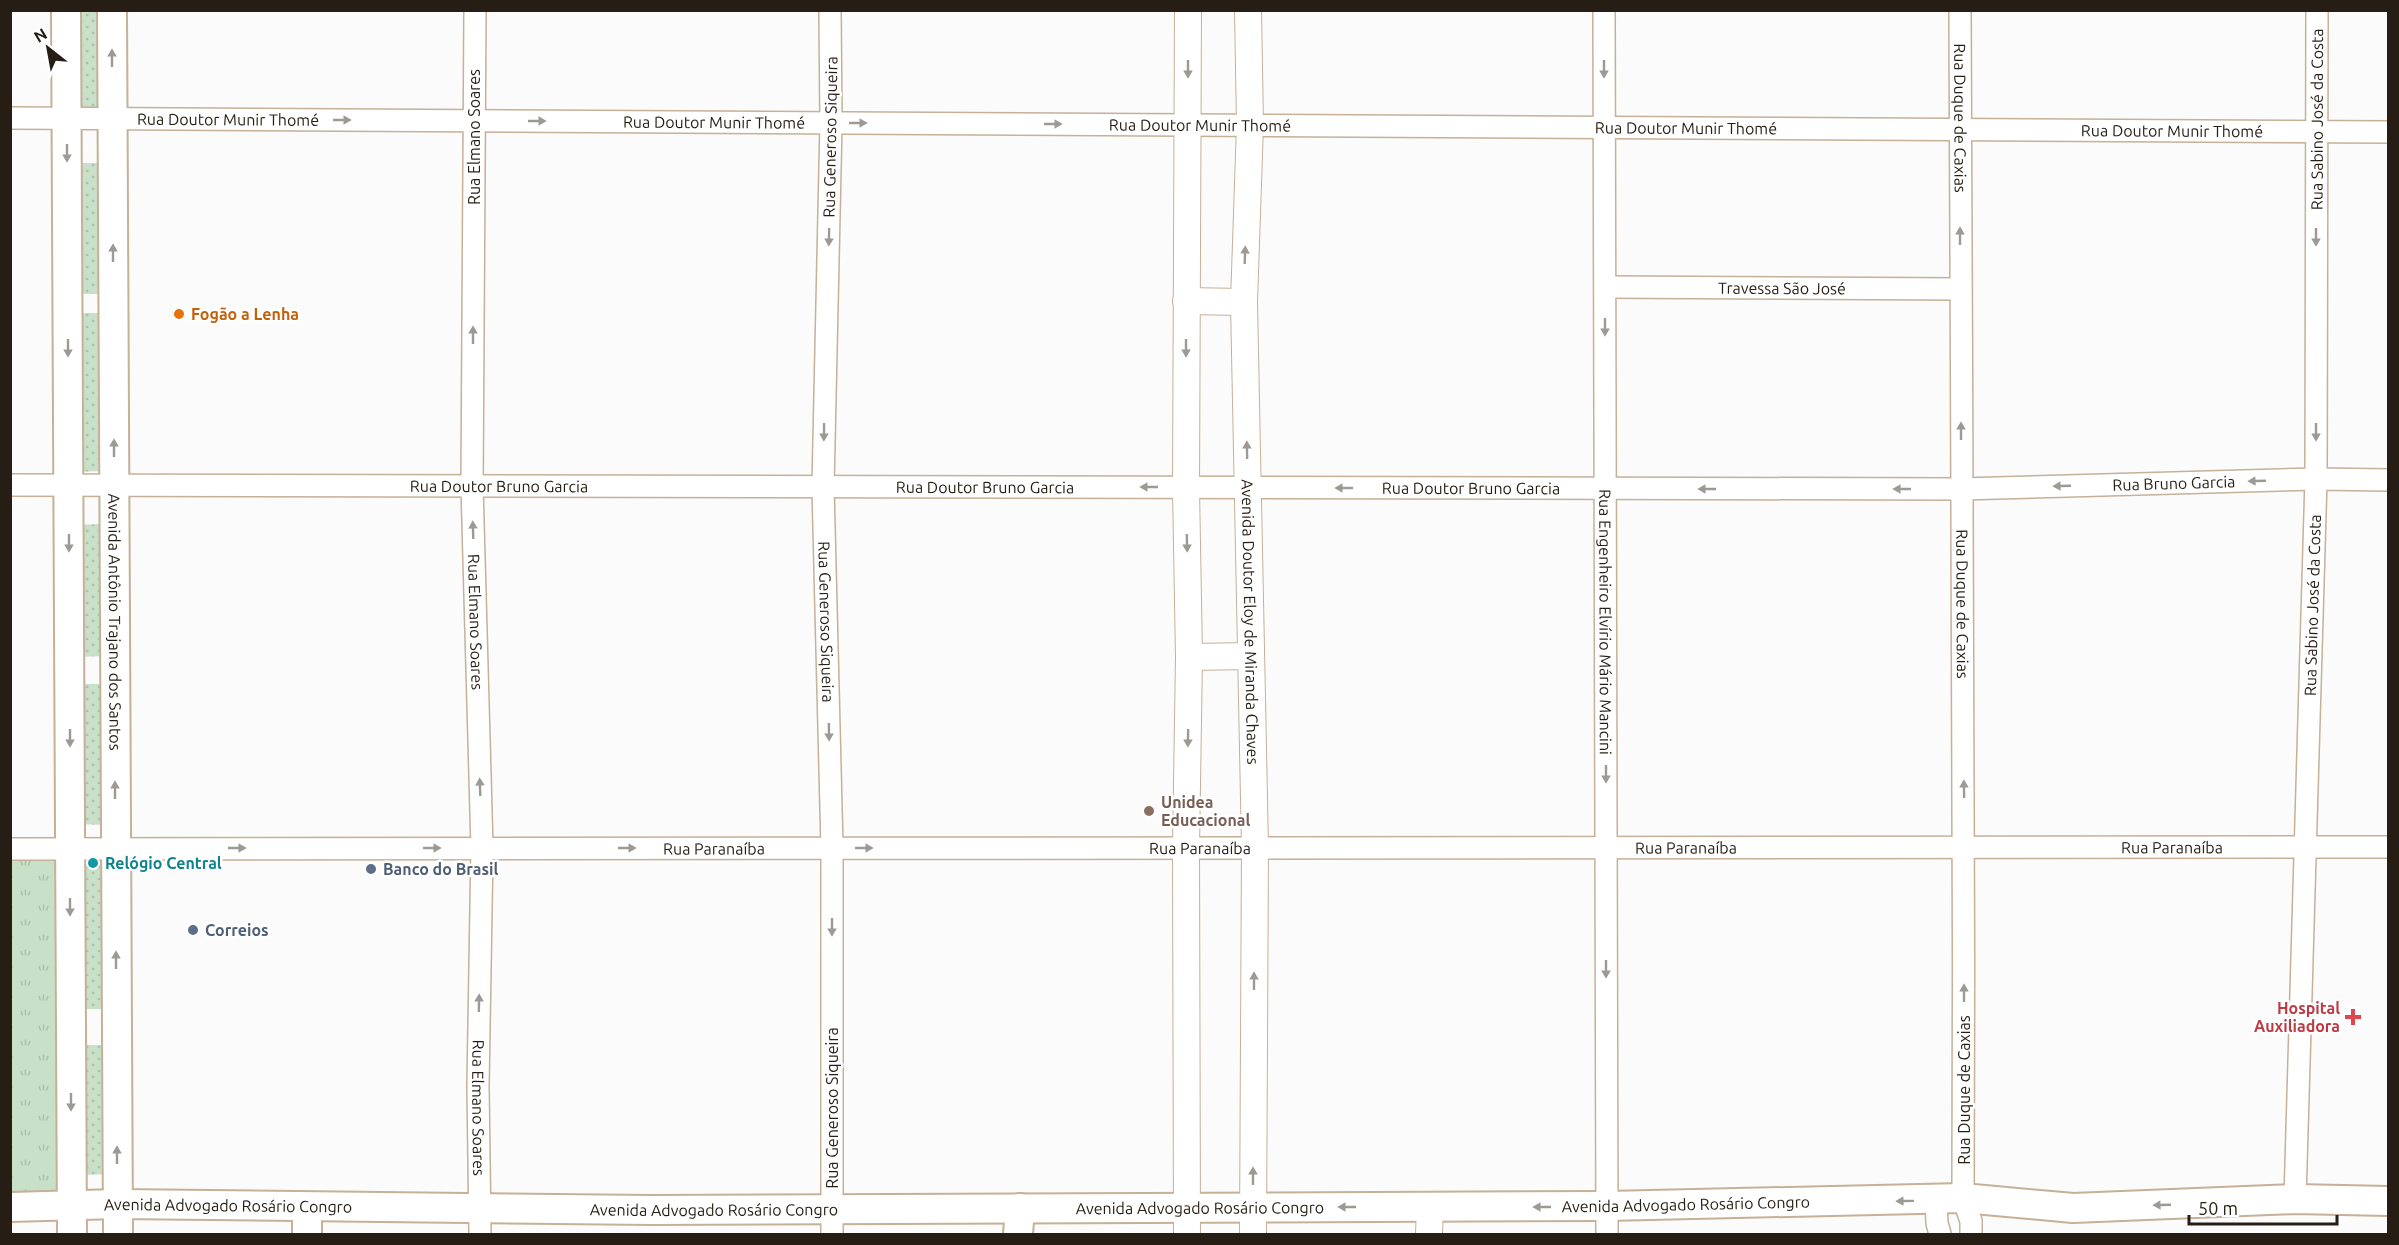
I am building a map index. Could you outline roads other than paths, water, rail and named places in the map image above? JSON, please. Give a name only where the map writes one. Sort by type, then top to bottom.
[{"type":"main road","points":[[66,10],[72,1234]]},
{"type":"main road","name":"Avenida Antônio Trajano dos Santos","points":[[112,10],[118,1234]]},
{"type":"main road","points":[[68,302],[113,300]]},
{"type":"main road","points":[[69,671],[115,673]]},
{"type":"main road","points":[[71,1020],[117,1022]]},
{"type":"main road","name":"Avenida Advogado Rosário Congro","points":[[10,1207],[118,1204],[307,1221],[1430,1221],[1607,1206],[1950,1199],[2073,1208],[2295,1199],[2388,1201]]},
{"type":"street","name":"Rua Elmano Soares","points":[[475,10],[472,486],[482,848],[478,1086],[480,1222]]},
{"type":"street","name":"Rua Generoso Siqueira","points":[[830,10],[831,123],[823,487],[832,848],[832,1221]]},
{"type":"street","points":[[1187,1221],[1188,10]]},
{"type":"street","name":"Avenida Doutor Eloy de Miranda Chaves","points":[[1248,10],[1250,125],[1244,302],[1255,848],[1252,1221]]},
{"type":"street","name":"Rua Engenheiro Elvírio Mário Mancini","points":[[1604,10],[1607,1234]]},
{"type":"street","name":"Rua Duque de Caxias","points":[[1950,1199],[1965,847],[1961,489],[1960,10]]},
{"type":"street","name":"Rua Sabino José da Costa","points":[[2295,1199],[2316,479],[2317,10]]},
{"type":"street","name":"Rua Doutor Munir Thomé","points":[[10,118],[2388,132]]},
{"type":"street","name":"Travessa São José","points":[[1605,287],[1960,289]]},
{"type":"street","points":[[1186,301],[1244,302]]},
{"type":"street","name":"Rua Bruno Garcia","points":[[1961,489],[2316,479],[2388,480]]},
{"type":"street","name":"Rua Doutor Bruno Garcia","points":[[10,485],[1961,489]]},
{"type":"street","points":[[1189,657],[1251,656]]},
{"type":"street","name":"Rua Paranaíba","points":[[10,849],[2388,847]]},
{"type":"street","points":[[1940,1234],[1950,1199]]},
{"type":"street","points":[[1950,1199],[1971,1221],[1971,1234]]},
{"type":"place","name":"Fogão a Lenha","points":[[179,314]]},
{"type":"place","name":"Unidea Educacional","points":[[1149,811]]},
{"type":"place","name":"Relógio Central","points":[[93,863]]},
{"type":"place","name":"Banco do Brasil","points":[[371,869]]},
{"type":"place","name":"Correios","points":[[193,930]]},
{"type":"place","name":"Hospital Auxiliadora","points":[[2353,1017]]}]
